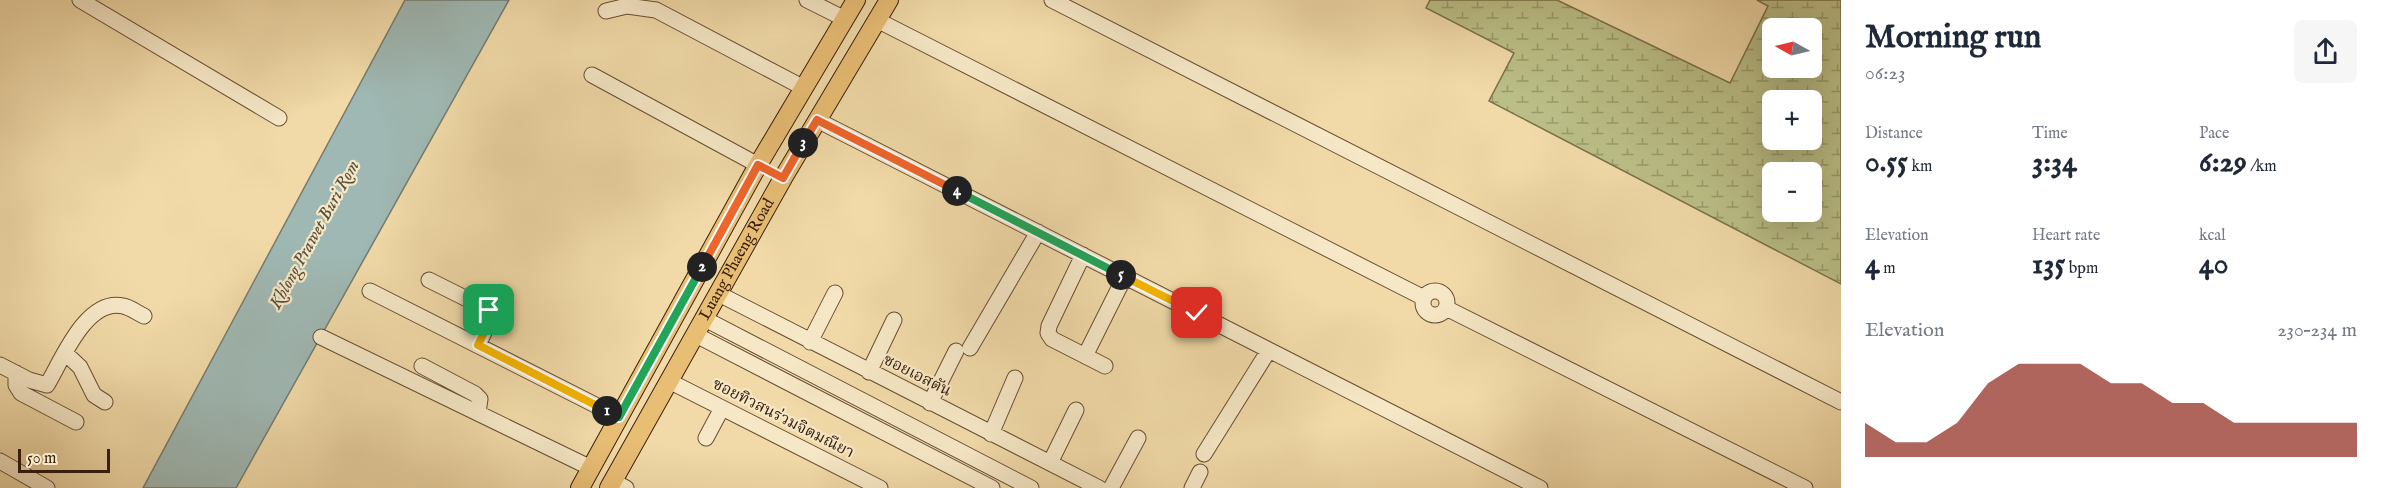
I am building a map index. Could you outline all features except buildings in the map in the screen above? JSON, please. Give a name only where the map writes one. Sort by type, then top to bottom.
[{"type":"main road","name":"Luang Phaeng Road","points":[[580,488],[758,165],[856,0]]},
{"type":"main road","name":"Luang Phaeng Road","points":[[616,486],[669,381],[783,178],[889,0]]},
{"type":"main road","points":[[758,165],[783,178]]},
{"type":"street","points":[[80,0],[279,118]]},
{"type":"street","points":[[807,0],[845,19]]},
{"type":"street","points":[[1052,0],[1841,402]]},
{"type":"street","points":[[606,11],[627,6],[656,10],[804,88]]},
{"type":"street","points":[[877,20],[1424,298],[1424,309],[1430,315],[1437,316],[1446,308],[1805,488]]},
{"type":"street","points":[[592,75],[758,165]]},
{"type":"street","points":[[817,120],[1540,488]]},
{"type":"street","points":[[930,403],[1038,232]]},
{"type":"street","points":[[1083,255],[1049,326],[1048,333],[1052,339],[1105,366]]},
{"type":"street","points":[[1085,356],[1125,276]]},
{"type":"street","points":[[429,280],[489,310],[491,318],[478,345]]},
{"type":"street","points":[[370,291],[619,417]]},
{"type":"street","points":[[810,342],[836,293]]},
{"type":"street","name":"ซอยเอสตัน","points":[[719,294],[1099,488]]},
{"type":"street","points":[[0,365],[40,385],[47,385],[80,329],[101,309],[111,305],[124,306],[144,316]]},
{"type":"street","points":[[705,319],[1031,488]]},
{"type":"street","points":[[869,372],[894,320]]},
{"type":"street","points":[[696,335],[992,488]]},
{"type":"street","points":[[321,337],[591,468]]},
{"type":"street","points":[[1204,454],[1269,350]]},
{"type":"street","points":[[65,353],[80,367],[94,395],[105,402]]},
{"type":"street","points":[[778,378],[787,361]]},
{"type":"street","points":[[422,366],[476,394],[480,399],[478,413]]},
{"type":"street","points":[[16,373],[16,385],[21,393],[76,422]]},
{"type":"street","points":[[991,434],[1016,378]]},
{"type":"street","name":"ซอยทิวสนร่วมจิตมณียา","points":[[669,381],[880,488]]},
{"type":"street","points":[[705,438],[722,408]]},
{"type":"street","points":[[1050,463],[1077,410]]},
{"type":"street","points":[[1111,488],[1138,438]]},
{"type":"street","points":[[0,462],[47,488]]},
{"type":"street","points":[[1192,488],[1200,472]]},
{"type":"green space","points":[[1430,0],[1557,0],[1730,83],[1762,18],[1762,78],[1822,78],[1822,18],[1762,18],[1768,6],[1757,0],[1841,0],[1841,284],[1489,101],[1514,53],[1426,8]]},
{"type":"water","name":"Khlong Prawet Buri Rom","points":[[405,0],[509,0],[236,488],[143,488]]},
{"type":"route","points":[[489,310],[491,318],[478,345],[619,417],[758,165],[783,178],[817,120],[1197,313]]}]
